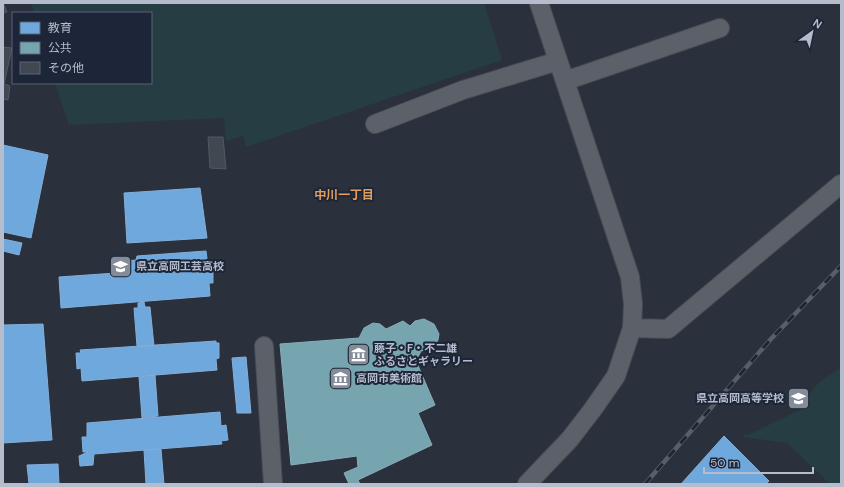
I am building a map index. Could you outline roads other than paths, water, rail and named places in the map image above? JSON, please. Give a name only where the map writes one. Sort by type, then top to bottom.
[{"type":"street","points":[[527,484],[570,439],[616,376],[632,328],[633,304],[630,277],[539,3]]},
{"type":"street","points":[[565,81],[720,28]]},
{"type":"street","points":[[375,124],[463,90],[558,61]]},
{"type":"street","points":[[632,328],[668,329],[841,184]]},
{"type":"street","points":[[264,346],[273,484]]},
{"type":"railway","points":[[645,484],[770,340],[841,266]]},
{"type":"place","name":"県立高岡工芸高校","points":[[121,266]]},
{"type":"place","name":"藤子・F・不二雄 ふるさとギャラリー","points":[[359,354]]},
{"type":"place","name":"高岡市美術館","points":[[341,378]]},
{"type":"place","name":"県立高岡高等学校","points":[[799,398]]},
{"type":"district","name":"中川一丁目","points":[[344,195]]}]
